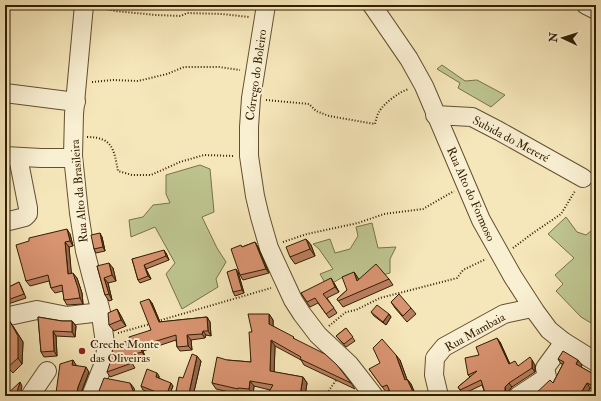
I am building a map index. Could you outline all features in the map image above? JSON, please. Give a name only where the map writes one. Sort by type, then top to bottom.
[{"type":"street","name":"Rua Alto do Formoso","points":[[372,5],[409,59],[424,86],[481,220],[532,308],[549,330],[564,342],[596,362]]},
{"type":"street","points":[[586,5],[596,10]]},
{"type":"street","name":"Rua Alto da Brasileira","points":[[91,6],[77,93],[73,137],[73,158],[79,213],[85,251],[101,312],[106,350],[104,363],[91,396]]},
{"type":"street","name":"Córrego do Boleiro","points":[[265,12],[251,98],[249,156],[255,196],[269,248],[293,300],[302,314],[318,335],[349,364],[374,396]]},
{"type":"street","points":[[5,92],[77,93]]},
{"type":"street","name":"Subida do Mereré","points":[[436,115],[472,117],[583,178]]},
{"type":"street","points":[[5,222],[25,217],[28,214],[28,208],[12,157],[73,158]]},
{"type":"street","name":"Rua Mambaia","points":[[438,396],[434,375],[435,358],[444,347],[504,314],[532,308]]},
{"type":"street","points":[[5,316],[38,310],[67,316],[101,312]]},
{"type":"street","points":[[518,396],[547,377],[545,368],[564,342]]},
{"type":"street","points":[[30,396],[47,371]]},
{"type":"path","points":[[91,6],[115,11],[156,16],[181,16],[187,13],[222,14],[265,12]]},
{"type":"path","points":[[77,93],[113,80],[138,81],[167,74],[184,67],[219,67],[255,72]]},
{"type":"path","points":[[251,98],[309,104],[316,111],[329,116],[375,124],[379,111],[403,90],[424,86]]},
{"type":"path","points":[[73,137],[92,137],[104,140],[111,145],[116,157],[118,171],[132,175],[151,175],[180,162],[204,155],[249,156]]},
{"type":"path","points":[[318,335],[346,312],[356,310],[380,298],[457,278],[463,270],[488,258],[502,258],[533,233],[561,214],[583,178]]},
{"type":"path","points":[[269,248],[307,234],[358,223],[384,214],[422,209],[460,188],[469,194]]},
{"type":"path","points":[[158,322],[285,283]]},
{"type":"path","points":[[105,337],[150,324]]},
{"type":"path","points":[[325,396],[349,364]]},
{"type":"green space","points":[[442,65],[465,81],[477,80],[505,95],[491,107],[458,88],[460,83],[437,69]]},
{"type":"green space","points":[[200,165],[210,169],[214,212],[202,217],[217,248],[226,262],[216,279],[218,287],[182,309],[166,274],[175,263],[155,227],[131,237],[129,220],[143,217],[153,205],[170,203],[166,194],[166,175]]},
{"type":"green space","points":[[566,217],[577,232],[586,235],[596,227],[596,326],[581,317],[556,291],[563,284],[555,275],[574,258],[548,234]]},
{"type":"green space","points":[[372,223],[378,248],[396,247],[390,259],[390,273],[367,279],[366,290],[343,277],[327,286],[320,274],[333,269],[319,249],[313,244],[330,239],[335,253],[350,249],[358,236],[356,227]]},
{"type":"building","points":[[67,229],[70,241],[65,242],[68,274],[73,273],[80,298],[64,300],[62,285],[51,288],[48,275],[26,281],[16,245],[29,241],[29,238]]},
{"type":"building","points":[[100,233],[103,247],[94,249],[91,235]]},
{"type":"building","points":[[306,239],[310,249],[290,257],[286,247]]},
{"type":"building","points":[[255,242],[266,269],[240,275],[231,249]]},
{"type":"building","points":[[164,250],[166,256],[144,265],[148,276],[138,280],[132,259]]},
{"type":"building","points":[[109,263],[112,275],[104,278],[109,294],[105,295],[97,266]]},
{"type":"building","points":[[376,264],[389,279],[338,301],[337,299],[347,290],[342,277],[354,272],[357,281]]},
{"type":"building","points":[[236,269],[242,290],[233,292],[227,272]]},
{"type":"building","points":[[331,278],[335,287],[323,294],[334,308],[326,314],[315,298],[307,302],[301,293]]},
{"type":"building","points":[[19,282],[24,294],[5,301],[5,289]]},
{"type":"building","points":[[399,294],[411,308],[403,316],[391,302]]},
{"type":"building","points":[[149,299],[159,322],[207,317],[208,331],[203,331],[202,334],[187,335],[188,346],[177,347],[176,335],[140,346],[142,352],[119,359],[132,363],[107,372],[113,346],[130,340],[129,337],[151,330],[140,302]]},
{"type":"building","points":[[377,305],[389,314],[383,322],[371,312]]},
{"type":"building","points":[[117,309],[121,320],[109,325],[108,313]]},
{"type":"building","points":[[248,314],[269,314],[269,324],[325,354],[337,365],[351,383],[300,359],[301,357],[271,340],[270,371],[303,377],[300,396],[267,395],[273,385],[250,381],[249,389],[238,389],[212,383],[217,357],[227,360],[251,362],[249,332],[252,332]]},
{"type":"building","points":[[38,317],[72,321],[72,332],[53,331],[54,351],[41,352]]},
{"type":"building","points":[[5,320],[9,320],[18,336],[18,358],[8,367],[5,364]]},
{"type":"building","points":[[346,328],[353,337],[344,344],[336,336]]},
{"type":"building","points":[[497,338],[509,364],[515,361],[518,366],[530,357],[532,360],[532,368],[509,383],[505,387],[505,395],[503,396],[486,396],[481,380],[460,390],[458,387],[477,371],[468,375],[465,358],[479,355],[476,347]]},
{"type":"building","points":[[382,339],[396,355],[405,380],[407,379],[415,396],[398,396],[397,394],[392,396],[387,385],[382,387],[369,369],[380,363],[373,348]]},
{"type":"building","points":[[563,351],[578,360],[576,364],[595,375],[596,374],[596,387],[587,383],[579,396],[570,396],[562,391],[557,396],[533,396],[550,380],[553,383],[564,362],[558,359]]},
{"type":"building","points":[[192,354],[197,356],[189,393],[176,391],[179,377],[183,378]]},
{"type":"building","points":[[73,360],[72,365],[86,367],[78,387],[77,393],[79,396],[56,393],[60,364]]},
{"type":"building","points":[[147,369],[157,373],[156,377],[171,383],[166,396],[141,386]]},
{"type":"building","points":[[104,378],[130,383],[135,396],[97,396]]},
{"type":"building","points":[[20,382],[17,392],[18,396],[5,396]]},
{"type":"place","name":"Creche Monte das Oliveiras","points":[[82,351]]}]
